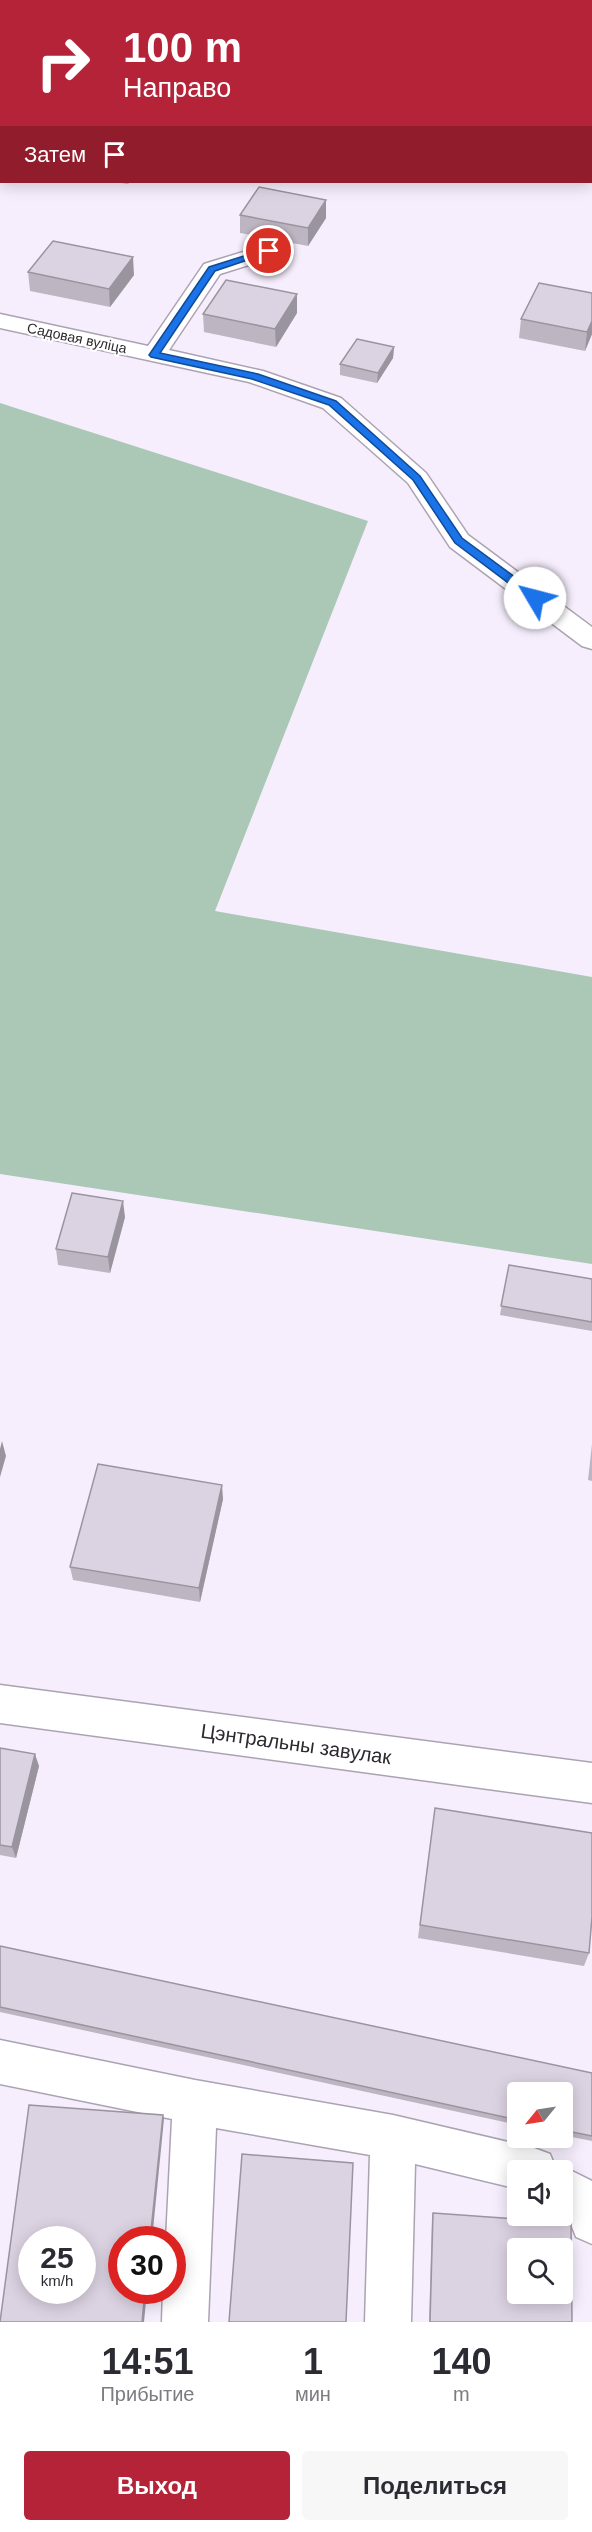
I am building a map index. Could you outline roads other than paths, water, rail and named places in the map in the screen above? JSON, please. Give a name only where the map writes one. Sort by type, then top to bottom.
[{"type":"street","points":[[154,355],[212,269],[269,251]]},
{"type":"street","name":"Садовая вуліца","points":[[0,321],[255,376],[333,403],[417,478],[459,541],[592,640]]},
{"type":"street","name":"Цэнтральны завулак","points":[[0,1704],[592,1783]]},
{"type":"street","points":[[0,2061],[195,2102],[393,2137],[507,2164]]},
{"type":"street","points":[[185,2322],[195,2102]]},
{"type":"street","points":[[388,2322],[393,2137]]},
{"type":"street","points":[[573,2196],[586,2204],[592,2221]]}]
